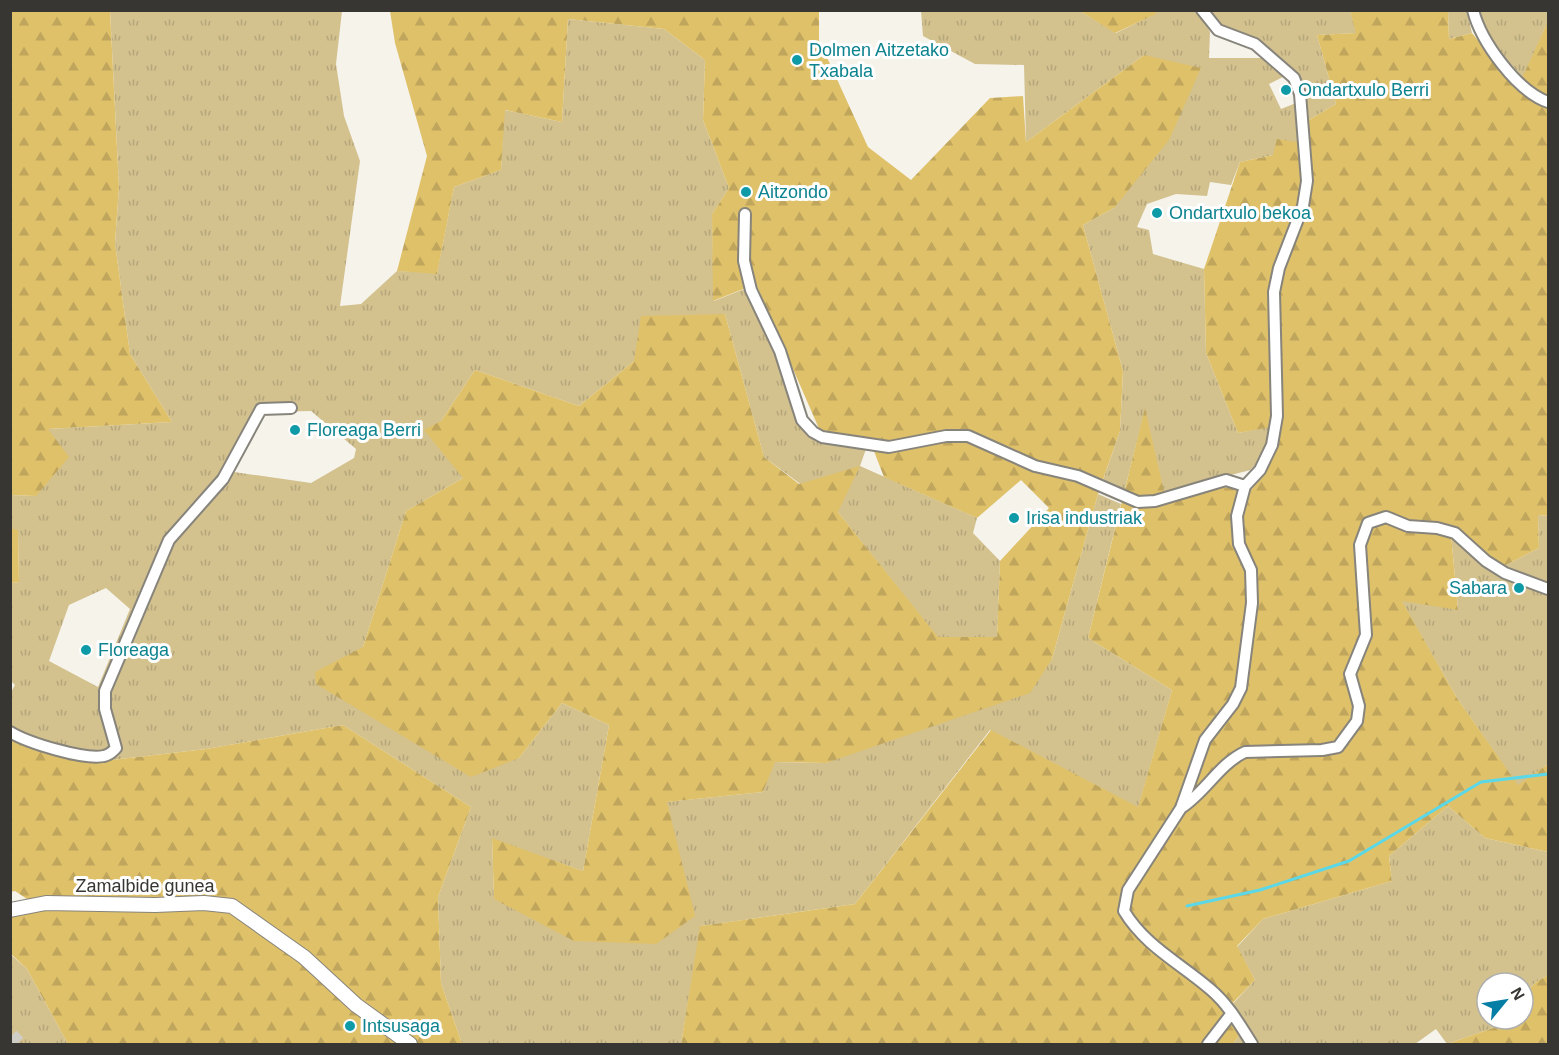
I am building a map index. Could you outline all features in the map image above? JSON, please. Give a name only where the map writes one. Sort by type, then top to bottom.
[{"type":"street","points":[[1202,10],[1218,30],[1255,44],[1294,78],[1300,94],[1306,181],[1303,206],[1279,268],[1274,292],[1277,416],[1272,445],[1260,470],[1245,486],[1237,516],[1239,544],[1251,570],[1252,603],[1241,688],[1233,704],[1205,740],[1181,808],[1165,837],[1128,890],[1124,911],[1145,940],[1212,990],[1232,1013],[1252,1044]]},
{"type":"street","points":[[1473,10],[1484,39],[1509,71],[1528,91],[1548,102]]},
{"type":"street","points":[[745,214],[744,261],[751,290],[780,351],[802,420],[813,432],[822,437],[889,447],[946,436],[968,436],[1035,466],[1078,476],[1138,502],[1155,501],[1226,480],[1245,486]]},
{"type":"street","points":[[10,732],[54,749],[93,755],[110,754],[116,747],[105,709],[105,691],[169,540],[223,479],[261,409],[291,408]]},
{"type":"street","points":[[1181,808],[1196,799],[1234,757],[1245,752],[1322,750],[1338,747],[1349,735],[1357,722],[1359,706],[1350,674],[1366,635],[1360,545],[1368,523],[1386,517],[1408,526],[1437,528],[1455,533],[1486,561],[1505,573],[1548,589]]},
{"type":"street","name":"Zamalbide gunea","points":[[11,909],[46,903],[155,905],[204,903],[232,906],[304,957],[356,1005],[410,1044]]},
{"type":"street","points":[[1208,1044],[1232,1013]]},
{"type":"green space","points":[[11,10],[110,11],[119,187],[115,243],[130,354],[172,422],[48,429],[69,457],[36,496],[11,495]]},
{"type":"green space","points":[[110,10],[342,11],[336,64],[344,116],[360,161],[340,306],[361,304],[397,271],[437,273],[454,187],[501,170],[504,110],[562,122],[568,19],[664,29],[705,60],[703,120],[729,188],[712,214],[714,301],[747,288],[777,354],[804,429],[866,449],[860,466],[977,518],[973,533],[1000,561],[997,638],[938,638],[838,512],[764,457],[725,314],[634,361],[579,406],[475,370],[441,421],[463,478],[406,511],[363,647],[519,758],[562,703],[609,725],[583,871],[492,839],[494,899],[694,915],[666,802],[763,792],[774,762],[826,763],[1052,659],[1098,494],[1121,504],[1088,638],[1172,690],[1138,808],[990,730],[855,904],[701,926],[681,1044],[462,1044],[441,983],[438,897],[471,807],[343,725],[206,749],[112,760],[58,755],[11,744],[11,692],[15,685],[10,680],[11,583],[19,582],[18,531],[11,528],[11,495],[36,496],[48,429],[172,422],[130,354],[115,243],[119,187]],"holes":[[[311,411],[356,449],[354,458],[311,483],[234,472],[263,412]],[[106,588],[130,609],[98,687],[49,661],[69,605]]]},
{"type":"green space","points":[[1156,10],[1156,14],[1115,33],[1080,11]]},
{"type":"green space","points":[[390,11],[819,11],[819,40],[868,147],[911,180],[990,98],[1023,96],[1026,142],[1144,55],[1201,68],[1169,140],[1114,208],[1083,225],[1123,371],[1120,431],[1098,494],[1052,659],[1030,693],[826,763],[775,762],[763,792],[667,802],[695,916],[656,944],[574,941],[494,899],[492,838],[583,871],[609,725],[562,703],[519,758],[471,777],[316,684],[315,672],[363,647],[406,511],[463,478],[424,430],[441,421],[475,370],[579,406],[634,361],[641,316],[725,314],[764,457],[799,484],[860,466],[838,512],[938,637],[997,637],[1000,561],[1049,508],[1021,480],[977,518],[884,477],[870,441],[820,431],[756,284],[713,301],[712,214],[729,188],[703,120],[705,60],[664,29],[568,19],[562,122],[505,110],[501,170],[454,187],[437,274],[397,271],[427,156],[395,43]]},
{"type":"green space","points":[[921,11],[1080,11],[1116,33],[1155,14],[1156,11],[1198,11],[1210,32],[1209,58],[1263,58],[1285,76],[1269,84],[1281,109],[1296,103],[1301,143],[1273,155],[1240,162],[1231,185],[1210,182],[1207,196],[1176,194],[1147,204],[1137,227],[1149,230],[1153,254],[1204,269],[1206,353],[1238,433],[1272,426],[1265,451],[1250,470],[1164,493],[1145,410],[1123,496],[1102,483],[1120,431],[1123,371],[1083,225],[1114,208],[1144,55],[1026,142],[1024,65],[975,64],[923,36]]},
{"type":"green space","points":[[1206,11],[1350,11],[1357,33],[1317,35],[1336,104],[1307,121],[1303,87],[1297,74],[1227,32]]},
{"type":"green space","points":[[1350,11],[1448,11],[1449,39],[1472,33],[1517,89],[1548,21],[1548,516],[1538,515],[1539,548],[1502,567],[1461,534],[1451,534],[1458,610],[1402,601],[1457,698],[1518,785],[1548,764],[1548,852],[1485,838],[1448,806],[1389,856],[1392,881],[1263,919],[1237,946],[1255,980],[1227,1009],[1240,1034],[1233,1044],[681,1044],[700,926],[855,904],[991,730],[1138,807],[1172,690],[1088,638],[1145,408],[1166,500],[1218,487],[1252,489],[1272,459],[1282,425],[1238,433],[1206,353],[1204,269],[1240,162],[1273,155],[1277,139],[1310,144],[1307,121],[1336,104],[1317,35],[1356,33]]},
{"type":"green space","points":[[1448,11],[1467,11],[1472,33],[1449,39]]},
{"type":"green space","points":[[1477,11],[1548,11],[1548,21],[1523,78],[1488,38]]},
{"type":"green space","points":[[1538,515],[1548,516],[1548,586],[1502,567],[1539,548]]},
{"type":"green space","points":[[11,528],[18,530],[19,582],[11,583]]},
{"type":"green space","points":[[1451,534],[1495,572],[1548,595],[1548,764],[1518,786],[1457,698],[1401,600],[1458,609]]},
{"type":"green space","points":[[343,725],[471,807],[438,897],[441,983],[462,1044],[68,1044],[27,969],[11,954],[11,916],[35,910],[27,899],[15,891],[11,892],[10,744],[13,740],[58,755],[112,760],[206,749]]},
{"type":"green space","points":[[1448,806],[1485,838],[1548,852],[1548,975],[1535,983],[1535,971],[1475,971],[1475,1031],[1484,1031],[1447,1044],[1436,1029],[1415,1044],[1233,1044],[1240,1034],[1227,1010],[1255,980],[1237,947],[1263,919],[1392,881],[1389,856]]},
{"type":"green space","points":[[10,954],[27,969],[68,1044],[11,1044]]},
{"type":"green space","points":[[1548,975],[1548,1044],[1447,1044],[1484,1031],[1535,1031],[1536,982]]},
{"type":"waterway","points":[[1187,906],[1260,890],[1349,861],[1481,782],[1548,774]]},
{"type":"tunnel","points":[[10,1037],[17,1044]]},
{"type":"place","name":"Dolmen Aitzetako Txabala","points":[[797,60]]},
{"type":"place","name":"Ondartxulo Berri","points":[[1286,90]]},
{"type":"place","name":"Aitzondo","points":[[746,192]]},
{"type":"place","name":"Ondartxulo bekoa","points":[[1157,213]]},
{"type":"place","name":"Floreaga Berri","points":[[295,430]]},
{"type":"place","name":"Irisa industriak","points":[[1014,518]]},
{"type":"place","name":"Sabara","points":[[1519,588]]},
{"type":"place","name":"Floreaga","points":[[86,650]]},
{"type":"place","name":"Intsusaga","points":[[350,1026]]}]
